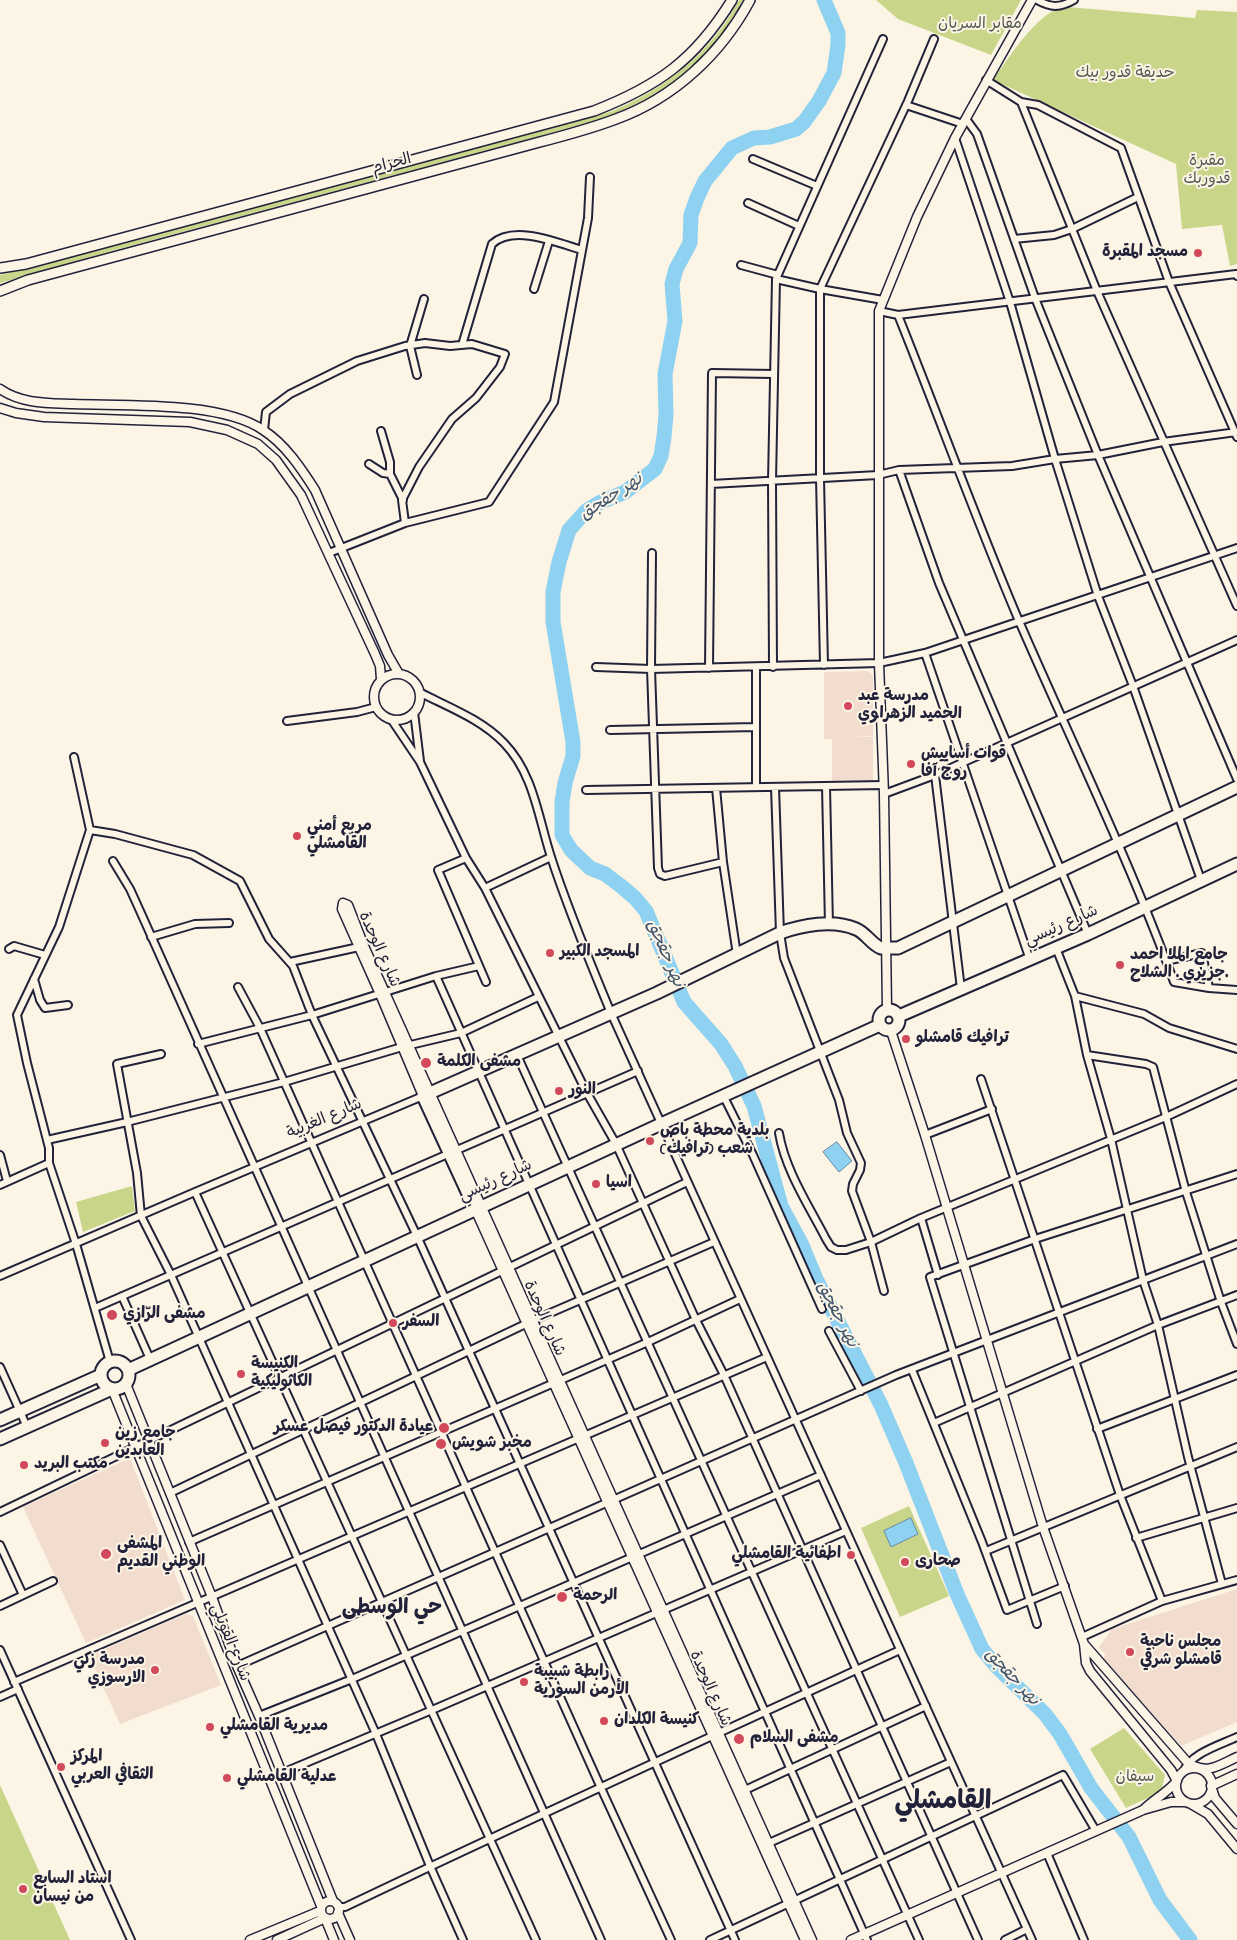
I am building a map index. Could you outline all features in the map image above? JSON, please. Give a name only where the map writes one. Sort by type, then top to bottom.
[{"type":"highway","points":[[886,949],[905,945],[954,920],[1237,787]]},
{"type":"highway","name":"شارع رئيسي","points":[[899,1016],[1088,934],[1237,864]]},
{"type":"highway","name":"شارع الغربية","points":[[427,1094],[662,991],[780,933],[810,925],[829,925],[857,930],[878,947],[886,949]]},
{"type":"highway","points":[[887,1010],[894,1011],[899,1016],[900,1023],[898,1027],[891,1031],[886,1031],[880,1025],[879,1018],[887,1010]]},
{"type":"highway","name":"شارع رئيسي","points":[[128,1370],[568,1166],[880,1025]]},
{"type":"highway","name":"شارع الوحدة","points":[[427,1094],[479,1208]]},
{"type":"highway","points":[[0,1439],[126,1384],[129,1374],[128,1370],[118,1362],[110,1362],[103,1367],[101,1375],[104,1384],[112,1389]]},
{"type":"highway","points":[[0,1420],[101,1375]]},
{"type":"main road","name":"الحزام","points":[[0,268],[35,261],[594,111],[627,98],[650,86],[671,71],[703,41],[732,0]]},
{"type":"main road","name":"الحزام","points":[[0,290],[28,280],[536,143],[618,119],[668,93],[702,65],[726,37],[750,0]]},
{"type":"street","points":[[887,1010],[884,785],[879,663],[879,311],[917,217],[955,138],[1032,0]]},
{"type":"street","points":[[1037,0],[1047,6],[1057,7],[1074,0]]},
{"type":"street","points":[[773,667],[772,481],[777,277],[883,39]]},
{"type":"street","points":[[824,665],[820,478],[820,290],[906,106],[934,39]]},
{"type":"street","points":[[711,484],[878,475],[899,470],[1003,467],[1098,455],[1164,442],[1236,434],[1169,282],[1121,148],[1038,105],[1021,102],[986,80]]},
{"type":"street","points":[[1021,102],[1097,291],[1237,606]]},
{"type":"street","points":[[906,106],[964,122],[977,134],[1035,298],[1098,455],[1237,779]]},
{"type":"street","points":[[955,138],[1010,302],[1055,459],[1098,596],[1133,686],[1201,880]]},
{"type":"street","points":[[753,159],[817,186]]},
{"type":"street","points":[[329,553],[404,522],[488,502],[503,482],[554,402],[588,218],[590,177]]},
{"type":"street","points":[[1014,239],[1054,235],[1072,229],[1138,197]]},
{"type":"street","points":[[748,203],[799,226]]},
{"type":"street","points":[[462,345],[492,244],[517,235],[537,236],[582,250]]},
{"type":"street","points":[[534,289],[549,241]]},
{"type":"street","points":[[741,265],[820,290],[883,300]]},
{"type":"street","points":[[879,311],[898,315],[1236,274],[1237,276]]},
{"type":"street","points":[[417,375],[410,346],[424,299]]},
{"type":"street","points":[[898,315],[1019,622],[1118,843],[1174,982],[1209,988],[1237,990]]},
{"type":"street","points":[[264,430],[266,412],[290,394],[357,360],[425,343],[450,346],[472,344],[504,354],[500,367],[476,398],[452,418],[434,444],[403,500]]},
{"type":"street","points":[[708,668],[712,372],[774,374]]},
{"type":"street","points":[[0,389],[15,397],[40,402],[181,408],[218,412],[244,420],[264,430],[301,468],[315,490],[388,655],[399,674]]},
{"type":"street","points":[[1,409],[44,417],[190,422],[215,426],[237,433],[267,451],[284,470],[301,495],[380,666],[381,679]]},
{"type":"street","points":[[381,432],[390,462],[390,474],[403,500],[404,522]]},
{"type":"street","points":[[370,464],[383,473],[390,474]]},
{"type":"street","points":[[899,470],[939,583],[1088,934]]},
{"type":"street","points":[[596,667],[651,669],[756,668],[879,663],[925,653],[1237,548]]},
{"type":"street","points":[[652,553],[651,669],[658,868],[660,874],[665,876],[723,862]]},
{"type":"street","points":[[884,794],[936,774],[1237,640]]},
{"type":"street","points":[[925,653],[1030,960]]},
{"type":"street","points":[[756,668],[756,787]]},
{"type":"street","points":[[391,720],[404,719],[414,712],[420,700],[419,692],[412,680],[399,674],[386,676],[381,679],[374,692],[376,707],[385,717],[391,720],[420,762],[466,858],[485,888],[587,1093],[616,1144],[696,1320],[753,1438],[978,1940]]},
{"type":"street","points":[[419,692],[485,727],[512,752],[530,783],[551,857],[611,1013],[1032,1940]]},
{"type":"street","points":[[287,721],[357,712],[376,707]]},
{"type":"street","points":[[414,712],[420,762]]},
{"type":"street","points":[[610,730],[756,727]]},
{"type":"street","points":[[74,757],[90,830],[59,927],[18,1015],[27,1063],[47,1140],[49,1163],[76,1244],[110,1362]]},
{"type":"street","points":[[936,774],[961,989]]},
{"type":"street","points":[[586,790],[884,785]]},
{"type":"street","points":[[775,786],[780,933],[786,966],[840,1100],[847,1133],[861,1163],[852,1191],[871,1242],[884,1291]]},
{"type":"street","points":[[826,786],[829,925]]},
{"type":"street","points":[[716,788],[723,862],[737,955]]},
{"type":"street","points":[[90,830],[115,834],[193,855],[240,881],[269,939],[293,966],[312,1015],[445,1298],[735,1940]]},
{"type":"street","points":[[485,888],[551,857]]},
{"type":"street","points":[[466,858],[438,870],[486,982]]},
{"type":"street","points":[[113,861],[130,889],[601,1940]]},
{"type":"street","name":"شارع الوحدة","points":[[383,993],[341,907],[343,903],[348,905],[383,993],[427,1094]]},
{"type":"street","points":[[151,937],[195,924],[229,923]]},
{"type":"street","points":[[9,949],[14,946],[45,955]]},
{"type":"street","points":[[290,962],[359,947]]},
{"type":"street","points":[[1056,948],[1075,996],[1087,1055],[1111,1139],[1143,1280],[1158,1325],[1191,1466],[1222,1584]]},
{"type":"street","points":[[1166,961],[1202,953],[1209,988]]},
{"type":"street","points":[[198,1044],[312,1015],[436,976],[479,966]]},
{"type":"street","points":[[436,976],[866,1937]]},
{"type":"street","points":[[34,979],[40,1000],[45,1008],[68,1005]]},
{"type":"street","points":[[238,987],[260,1028],[544,1662],[671,1940]]},
{"type":"street","points":[[1075,996],[1144,1014],[1169,1028],[1237,1049]]},
{"type":"street","points":[[47,1140],[223,1098],[461,1032],[538,997]]},
{"type":"street","points":[[891,1031],[925,1135],[1043,1527],[1083,1641],[1086,1663],[1090,1671],[1172,1770],[1177,1781],[1178,1794],[1188,1802],[1204,1810],[1237,1849]]},
{"type":"street","points":[[160,1054],[117,1064],[136,1173],[141,1216],[171,1275],[252,1454],[376,1734],[430,1866],[463,1940]]},
{"type":"street","points":[[517,1054],[919,1940]]},
{"type":"street","points":[[1087,1055],[1151,1066],[1154,1070],[1186,1192],[1221,1302],[1237,1344]]},
{"type":"street","points":[[95,1308],[638,1071]]},
{"type":"street","points":[[981,1079],[1097,1429],[1136,1538],[1162,1601]]},
{"type":"street","points":[[779,1133],[781,1146],[795,1179],[831,1247],[837,1250],[846,1250],[871,1242],[921,1218],[1166,1117],[1237,1084]]},
{"type":"street","name":"شارع الغربية","points":[[0,1276],[427,1094]]},
{"type":"street","points":[[727,1094],[822,1309]]},
{"type":"street","points":[[925,1135],[992,1109]]},
{"type":"street","points":[[0,1155],[7,1181]]},
{"type":"street","points":[[0,1184],[49,1163]]},
{"type":"street","points":[[1037,1624],[930,1277],[1035,1239],[1186,1192],[1237,1174]]},
{"type":"street","points":[[0,1512],[687,1182]]},
{"type":"street","points":[[195,1192],[281,1377],[536,1940]]},
{"type":"street","name":"شارع الوحدة","points":[[479,1208],[791,1902],[812,1940]]},
{"type":"street","points":[[921,1218],[938,1275]]},
{"type":"street","points":[[170,1493],[530,1322],[714,1242]]},
{"type":"street","points":[[237,1666],[896,1376],[1237,1244]]},
{"type":"street","points":[[934,1423],[1158,1325],[1237,1295]]},
{"type":"street","points":[[122,1296],[150,1359]]},
{"type":"street","points":[[190,1542],[648,1342],[740,1299]]},
{"type":"street","points":[[829,1331],[861,1391]]},
{"type":"street","points":[[14,1682],[767,1357]]},
{"type":"street","points":[[0,1367],[27,1427]]},
{"type":"street","points":[[912,1370],[986,1551],[1007,1610],[1064,1586]]},
{"type":"street","points":[[1097,1429],[1237,1375]]},
{"type":"street","name":"شارع القوتلي","points":[[126,1384],[212,1596],[237,1666],[350,1940]]},
{"type":"street","name":"شارع القوتلي","points":[[112,1389],[326,1918]]},
{"type":"street","points":[[986,1551],[1237,1447]]},
{"type":"street","points":[[259,1716],[352,1679],[820,1475]]},
{"type":"street","points":[[1136,1538],[1237,1508]]},
{"type":"street","points":[[282,1773],[661,1612],[846,1530]]},
{"type":"street","points":[[0,1545],[22,1595]]},
{"type":"street","points":[[1083,1641],[1162,1601],[1237,1580]]},
{"type":"street","points":[[0,1606],[53,1581]]},
{"type":"street","points":[[1083,1641],[1188,1763],[1208,1776],[1215,1798],[1237,1824]]},
{"type":"street","points":[[0,1650],[131,1940]]},
{"type":"street","points":[[250,1940],[321,1909],[326,1902],[336,1907],[345,1907],[490,1837],[545,1814],[900,1650]]},
{"type":"street","points":[[0,1697],[18,1689]]},
{"type":"street","points":[[745,1790],[926,1706]]},
{"type":"street","name":"شارع الوحدة","points":[[716,1734],[745,1790],[769,1843],[805,1940]]},
{"type":"street","points":[[1143,1810],[1167,1792],[1177,1781],[1188,1763],[1237,1737]]},
{"type":"street","points":[[1183,1772],[1191,1769],[1212,1768],[1237,1757]]},
{"type":"street","points":[[769,1843],[951,1762]]},
{"type":"street","points":[[1212,1786],[1237,1774]]},
{"type":"street","points":[[710,1940],[1063,1775],[1100,1829]]},
{"type":"street","points":[[851,1940],[866,1937],[908,1915],[1143,1810],[1171,1802],[1197,1803],[1204,1800],[1210,1794],[1212,1786]]},
{"type":"street","points":[[1047,1853],[1084,1940]]},
{"type":"street","points":[[277,1940],[326,1918],[332,1919],[336,1907]]},
{"type":"street","points":[[326,1918],[334,1940]]},
{"type":"street","points":[[1005,1940],[1027,1929]]},
{"type":"shaded area","name":"مدرسة عبد الحميد الزهراوي","points":[[868,671],[873,675],[873,736],[853,737],[873,737],[873,781],[832,782],[832,740],[835,739],[824,739],[824,672]]},
{"type":"shaded area","name":"المشفى الوطني القديم","points":[[130,1458],[185,1600],[86,1643],[23,1507]]},
{"type":"shaded area","points":[[1237,1589],[1237,1722],[1181,1746],[1104,1659],[1105,1654],[1099,1647],[1112,1629]]},
{"type":"shaded area","name":"مدرسة زكي الارسوزي","points":[[186,1614],[193,1616],[221,1685],[120,1724],[89,1656]]},
{"type":"green space","points":[[739,0],[743,0],[729,24],[695,64],[676,80],[654,94],[632,106],[607,116],[581,125],[115,250],[0,283],[0,275],[610,112],[649,92],[685,67],[715,37]]},
{"type":"green space","name":"مقابر السريان","points":[[876,0],[1021,0],[991,55],[898,19]]},
{"type":"green space","name":"حديقة قدور بيك","points":[[1068,7],[1195,18],[1197,10],[1237,12],[1237,264],[1230,266],[1222,225],[1182,229],[1176,164],[993,80],[1020,42],[1036,24],[1053,11]]},
{"type":"green space","points":[[132,1186],[135,1211],[83,1232],[76,1202]]},
{"type":"green space","name":"صحارى","points":[[909,1506],[949,1596],[900,1617],[861,1528]]},
{"type":"green space","name":"سيفان","points":[[1124,1728],[1165,1775],[1161,1792],[1126,1808],[1090,1749]]},
{"type":"green space","name":"استاد السابع من نيسان","points":[[0,1785],[70,1940],[0,1940]]},
{"type":"water","points":[[837,1142],[852,1161],[839,1172],[823,1152]]},
{"type":"water","points":[[911,1518],[918,1534],[891,1547],[884,1531]]},
{"type":"waterway","name":"نهر جقجق","points":[[824,0],[838,33],[838,45],[834,73],[819,101],[804,122],[796,129],[770,137],[754,138],[732,148],[705,181],[697,198],[691,215],[690,243],[676,269],[672,284],[675,321],[665,374],[666,415],[664,437],[661,456],[655,469],[625,492],[586,511],[569,530],[559,562],[553,592],[553,622],[573,742],[573,756],[565,783],[562,802],[562,835],[571,850],[590,868],[605,874],[621,886],[646,911],[684,1002],[721,1044],[735,1066],[754,1106],[781,1206],[801,1243],[816,1279],[881,1405],[906,1463],[957,1594],[982,1649],[997,1667],[1045,1714],[1060,1734],[1091,1788],[1129,1837],[1160,1900],[1190,1940]]},
{"type":"place","name":"مسجد المقبرة","points":[[1198,253]]},
{"type":"place","name":"مدرسة عبد الحميد الزهراوي","points":[[848,706]]},
{"type":"place","name":"قوات أساييش روج آفا","points":[[911,764]]},
{"type":"place","name":"مربع أمني القامشلي","points":[[297,836]]},
{"type":"place","name":"المسجد الكبير","points":[[550,953]]},
{"type":"place","name":"جامع الملا احمد جزيري . الشلاح.","points":[[1120,965]]},
{"type":"place","name":"ترافيك قامشلو","points":[[906,1039]]},
{"type":"place","name":"مشفى الكلمة","points":[[426,1063]]},
{"type":"place","name":"النور","points":[[559,1091]]},
{"type":"place","name":"بلدية محطة باص شعب (ترافيك)","points":[[650,1141]]},
{"type":"place","name":"اسيا","points":[[596,1184]]},
{"type":"place","name":"مشفى الرّازي","points":[[112,1315]]},
{"type":"place","name":"السفر","points":[[393,1323]]},
{"type":"place","name":"الكنيسة الكاثوليكية","points":[[241,1374]]},
{"type":"place","name":"عيادة الدكتور فيصل عسكر","points":[[444,1428]]},
{"type":"place","name":"جامع زين العابدين","points":[[105,1443]]},
{"type":"place","name":"مخبر شويش","points":[[441,1444]]},
{"type":"place","name":"مكتب البريد","points":[[24,1465]]},
{"type":"place","name":"المشفى الوطني القديم","points":[[106,1554]]},
{"type":"place","name":"اطفائية القامشلي","points":[[851,1555]]},
{"type":"place","name":"صحارى","points":[[905,1562]]},
{"type":"place","name":"الرحمة","points":[[562,1597]]},
{"type":"place","name":"مجلس ناحية قامشلو شرقي","points":[[1130,1652]]},
{"type":"place","name":"مدرسة زكي الارسوزي","points":[[155,1670]]},
{"type":"place","name":"رابطة شبيبة اﻷرمن السورية","points":[[524,1682]]},
{"type":"place","name":"كنيسة الكلدان","points":[[604,1721]]},
{"type":"place","name":"مديرية القامشلي","points":[[210,1727]]},
{"type":"place","name":"مشفى السلام","points":[[739,1739]]},
{"type":"place","name":"المركز الثقافي العربي","points":[[61,1767]]},
{"type":"place","name":"عدلية القامشلي","points":[[227,1778]]},
{"type":"place","name":"استاد السابع من نيسان","points":[[23,1889]]},
{"type":"district","name":"حي الوسطى","points":[[392,1610]]},
{"type":"district","name":"القامشلي","points":[[943,1804]]},
{"type":"park label","name":"مقبرة قدوربك","points":[[1207,171]]}]
